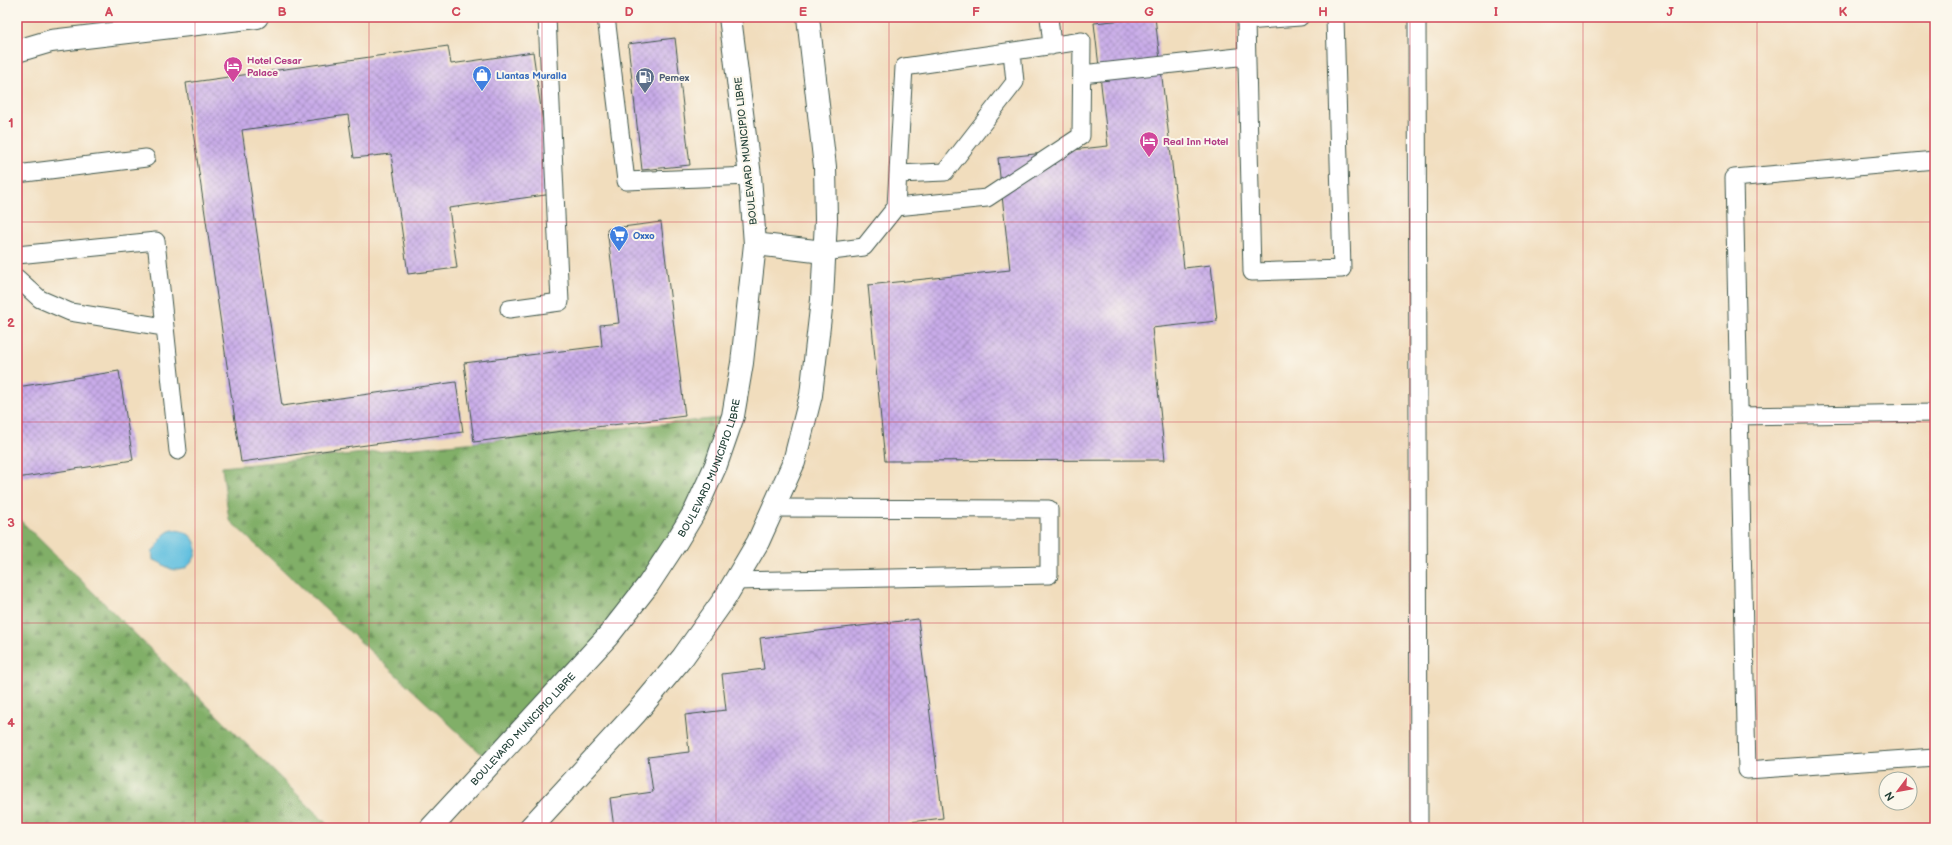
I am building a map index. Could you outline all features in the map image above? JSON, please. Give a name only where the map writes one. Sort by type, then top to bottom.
[{"type":"main road","points":[[17,51],[50,41],[257,17]]},
{"type":"main road","name":"BOULEVARD MUNICIPIO LIBRE","points":[[431,828],[608,636],[648,585],[695,511],[716,465],[732,416],[749,311],[755,244],[750,176],[730,17]]},
{"type":"main road","points":[[530,828],[636,713],[678,662],[725,598],[758,542],[794,462],[811,395],[822,300],[826,220],[825,167],[808,17]]},
{"type":"main road","points":[[755,244],[824,252]]},
{"type":"lane","points":[[508,309],[560,302],[547,17]]},
{"type":"lane","points":[[606,17],[626,181],[750,176]]},
{"type":"lane","points":[[1049,17],[1052,46]]},
{"type":"lane","points":[[1300,17],[1246,21],[1252,272],[1342,269],[1335,17]]},
{"type":"lane","points":[[1417,17],[1419,828]]},
{"type":"lane","points":[[824,252],[864,247],[896,207],[904,67],[1082,41],[1081,136],[987,198],[896,207]]},
{"type":"lane","points":[[898,174],[946,172],[1015,82],[1012,52]]},
{"type":"lane","points":[[1082,74],[1247,56]]},
{"type":"lane","points":[[17,174],[146,158]]},
{"type":"lane","points":[[1935,160],[1734,178],[1747,770],[1935,757]]},
{"type":"lane","points":[[17,255],[156,242],[178,451]]},
{"type":"lane","points":[[17,278],[40,300],[70,312],[164,327]]},
{"type":"lane","points":[[1739,416],[1935,413]]},
{"type":"lane","points":[[735,581],[1049,575],[1049,509],[773,508]]},
{"type":"green space","points":[[722,418],[705,472],[684,516],[605,630],[487,759],[229,520],[222,467]]},
{"type":"green space","points":[[17,517],[331,828],[17,828]]},
{"type":"water","points":[[172,530],[181,531],[188,534],[193,538],[196,544],[195,557],[191,564],[184,569],[170,569],[153,560],[152,551],[164,535]]},
{"type":"building","points":[[1155,17],[1184,268],[1211,265],[1217,321],[1152,328],[1165,460],[885,461],[868,285],[1010,270],[998,158],[1108,146],[1094,23]]},
{"type":"building","points":[[675,38],[690,165],[642,170],[628,44]]},
{"type":"building","points":[[448,46],[451,64],[533,52],[553,194],[449,208],[457,268],[408,274],[391,154],[354,158],[348,115],[242,130],[282,406],[456,382],[463,432],[241,462],[186,83]]},
{"type":"building","points":[[661,222],[685,416],[474,442],[464,363],[602,346],[600,325],[619,323],[607,229]]},
{"type":"building","points":[[119,371],[133,460],[17,478],[17,387]]},
{"type":"building","points":[[918,619],[943,818],[862,828],[614,828],[610,798],[653,792],[648,757],[689,752],[685,715],[726,710],[722,674],[764,669],[760,638]]},
{"type":"place","name":"Hotel Cesar Palace","points":[[233,83]]},
{"type":"place","name":"Llantas Muralla","points":[[482,92]]},
{"type":"place","name":"Pemex","points":[[645,94]]},
{"type":"place","name":"Real Inn Hotel","points":[[1149,158]]},
{"type":"place","name":"Oxxo","points":[[619,252]]}]
